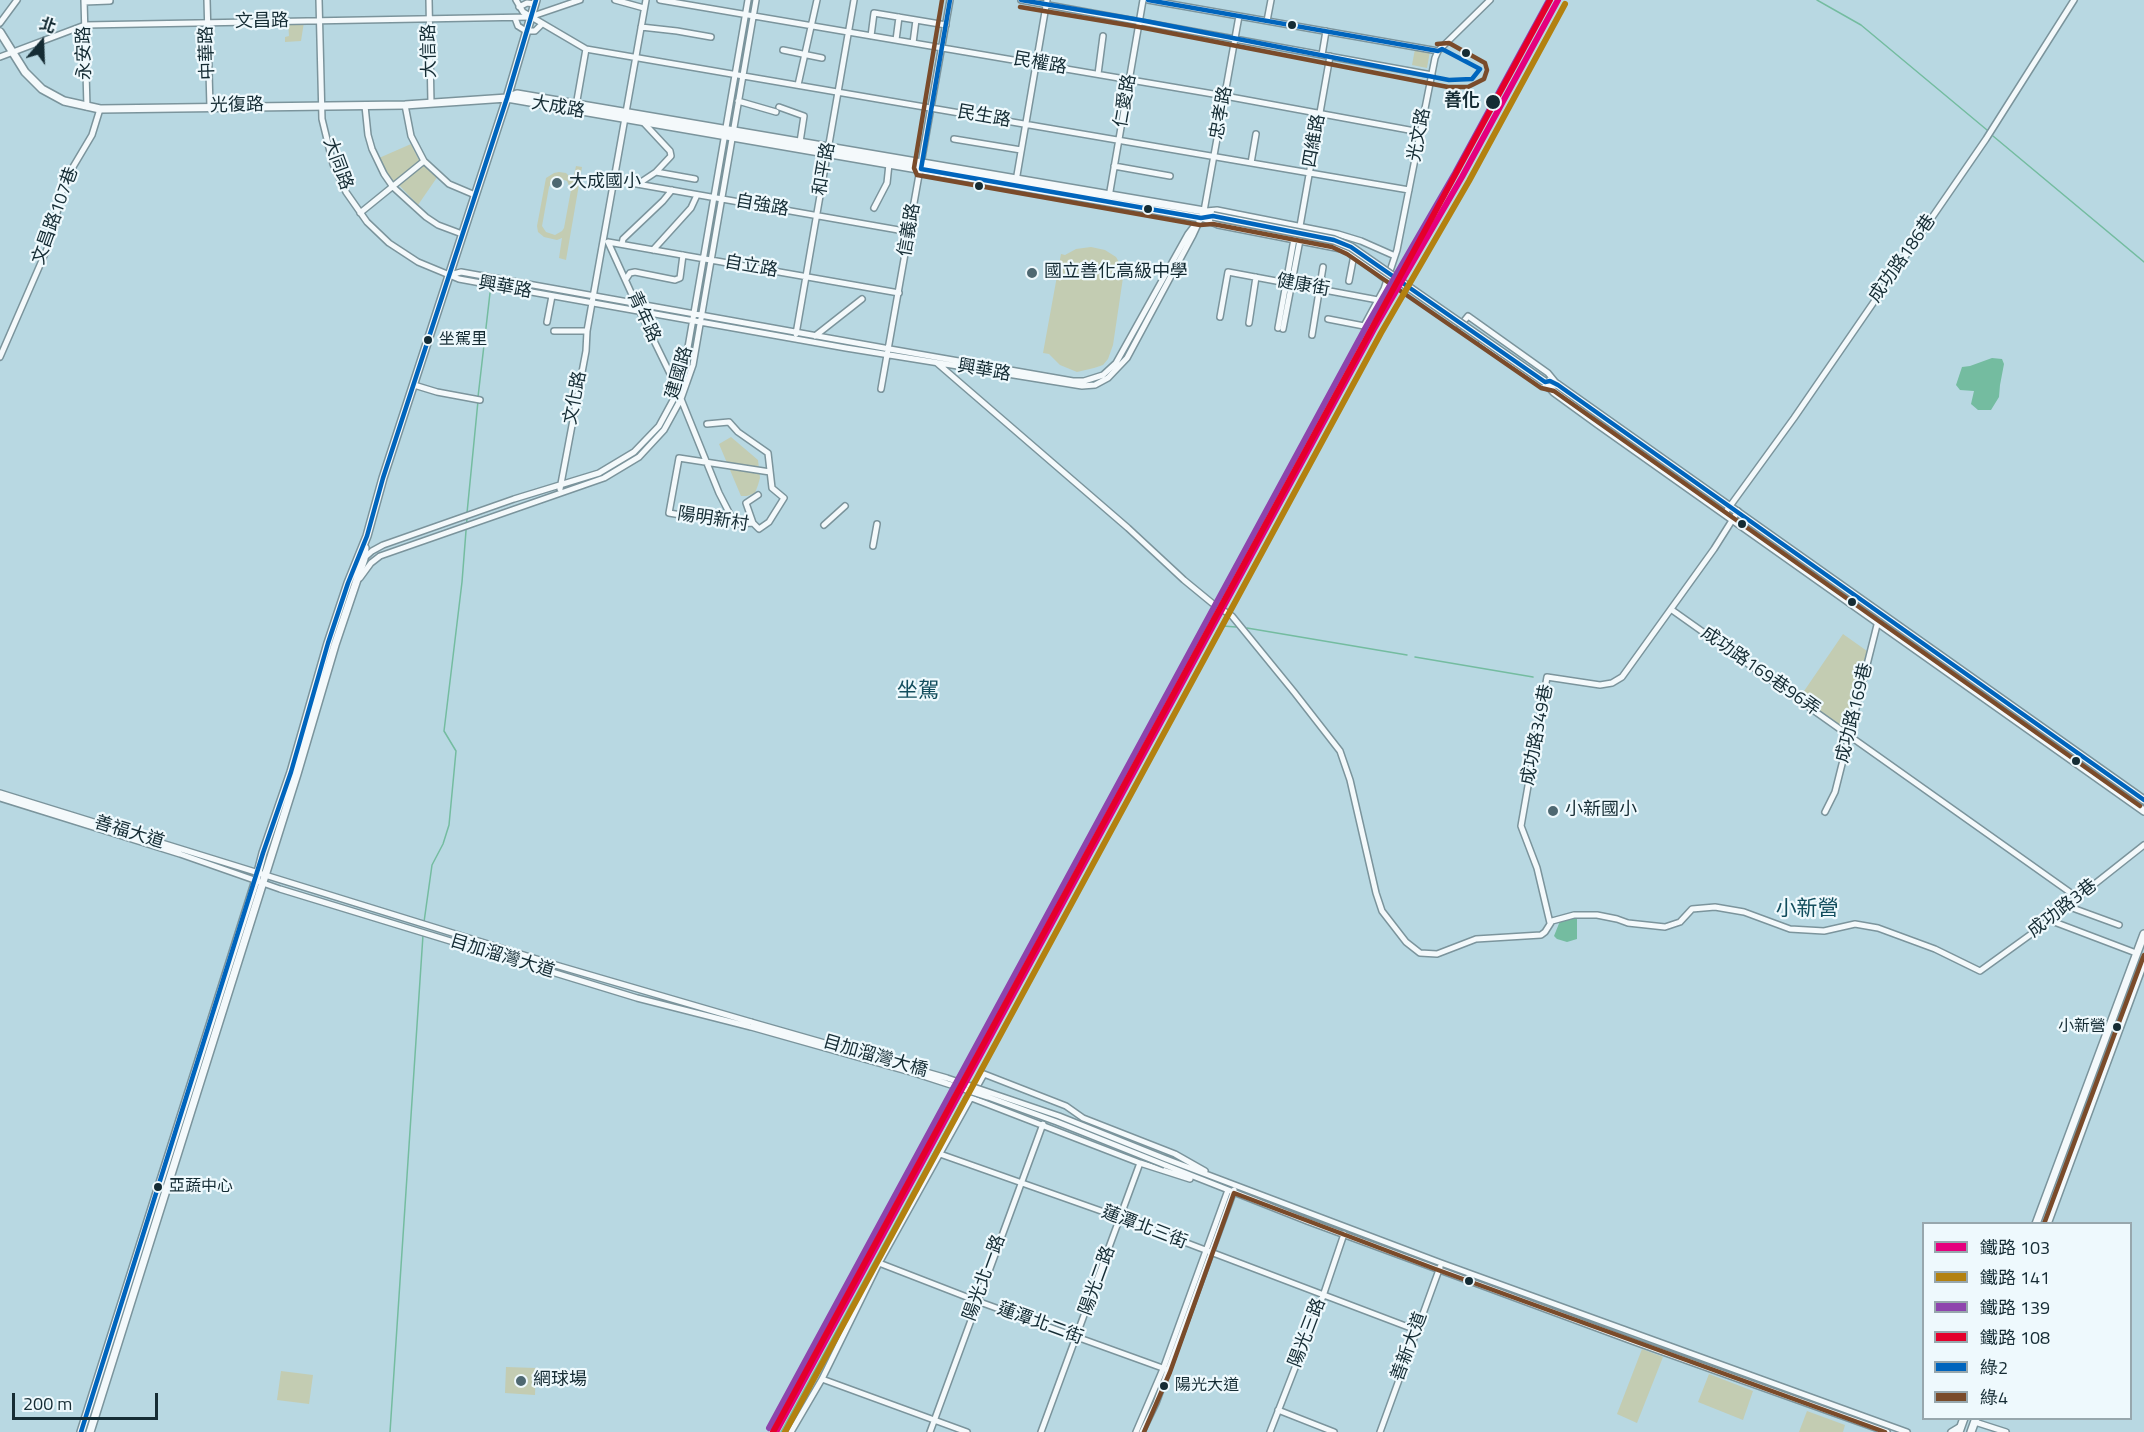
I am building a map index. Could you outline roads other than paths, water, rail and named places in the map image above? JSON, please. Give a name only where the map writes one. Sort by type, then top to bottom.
[{"type":"main road","points":[[90,1432],[383,478],[507,98],[535,2]]},
{"type":"main road","name":"光復路","points":[[0,32],[25,72],[42,89],[64,101],[100,109],[405,105],[507,98]]},
{"type":"main road","name":"大成路","points":[[507,98],[576,107],[1203,214],[1334,240],[1351,247],[1556,389]]},
{"type":"main road","name":"大成路","points":[[625,116],[643,122],[800,142],[889,164],[922,166]]},
{"type":"main road","points":[[1556,389],[1738,511],[2144,800]]},
{"type":"main road","points":[[1556,389],[1725,513],[2144,811]]},
{"type":"main road","points":[[352,584],[363,559],[367,536]]},
{"type":"main road","points":[[81,1432],[260,878]]},
{"type":"main road","points":[[2037,1222],[2144,933]]},
{"type":"main road","points":[[2048,1222],[2144,961]]},
{"type":"main road","points":[[1971,1432],[1976,1420]]},
{"type":"street","points":[[0,23],[17,0]]},
{"type":"street","name":"中華路","points":[[207,0],[210,107]]},
{"type":"street","name":"大同路","points":[[320,0],[322,106],[325,132],[333,164],[346,192],[360,213],[399,251],[425,265],[450,274]]},
{"type":"street","name":"大信路","points":[[429,0],[431,102]]},
{"type":"street","points":[[516,0],[519,7],[535,2]]},
{"type":"street","name":"文昌路","points":[[0,57],[85,25],[515,18],[530,17],[580,0]]},
{"type":"street","points":[[615,0],[644,8]]},
{"type":"street","points":[[593,299],[606,241],[614,180],[646,0]]},
{"type":"street","name":"民權路","points":[[660,0],[1225,96],[1420,132]]},
{"type":"street","name":"建國路","points":[[363,559],[377,548],[514,499],[599,473],[634,452],[659,426],[678,391],[684,373],[694,317],[721,199],[735,74],[748,0]]},
{"type":"street","name":"建國路","points":[[352,584],[380,556],[604,478],[639,458],[664,430],[681,399],[693,365],[701,318],[714,198],[738,101],[756,0]]},
{"type":"street","points":[[798,85],[817,0]]},
{"type":"street","name":"和平路","points":[[796,335],[854,0]]},
{"type":"street","name":"信義路","points":[[881,389],[950,0]]},
{"type":"street","points":[[1021,0],[1046,2],[1432,75]]},
{"type":"street","name":"仁愛路","points":[[1109,198],[1143,0]]},
{"type":"street","points":[[1148,0],[1438,51],[1490,0]]},
{"type":"street","points":[[1268,21],[1271,0]]},
{"type":"street","name":"成功路186巷","points":[[1725,513],[1794,418],[1986,139],[2074,0]]},
{"type":"street","points":[[84,1],[110,1]]},
{"type":"street","name":"永安路","points":[[84,1],[87,107]]},
{"type":"street","points":[[1016,182],[1046,2]]},
{"type":"street","name":"民生路","points":[[519,7],[530,17],[586,48],[1409,190]]},
{"type":"street","points":[[871,36],[874,13],[946,25]]},
{"type":"street","name":"忠孝路","points":[[1203,214],[1239,16]]},
{"type":"street","points":[[896,40],[899,17]]},
{"type":"street","points":[[515,18],[518,26],[526,32],[535,31],[542,24]]},
{"type":"street","points":[[914,43],[916,20]]},
{"type":"street","points":[[641,27],[711,38]]},
{"type":"street","points":[[1322,55],[1326,31]]},
{"type":"street","points":[[1098,74],[1103,36]]},
{"type":"street","points":[[576,107],[586,48]]},
{"type":"street","points":[[783,50],[822,58]]},
{"type":"street","name":"光文路","points":[[1328,319],[1365,326],[1388,280],[1438,51]]},
{"type":"street","name":"四維路","points":[[1300,226],[1329,56]]},
{"type":"street","points":[[738,101],[804,116],[800,142]]},
{"type":"street","points":[[405,105],[411,136],[424,161],[449,184],[475,195]]},
{"type":"street","points":[[365,106],[372,149],[393,187],[426,217],[438,225],[462,234]]},
{"type":"street","name":"文昌路107巷","points":[[0,357],[50,242],[62,192],[73,166],[92,135],[100,109]]},
{"type":"street","points":[[638,184],[656,172],[671,156],[670,151],[643,122]]},
{"type":"street","points":[[1251,163],[1256,134]]},
{"type":"street","points":[[954,139],[1021,150]]},
{"type":"street","points":[[360,213],[424,161]]},
{"type":"street","points":[[874,208],[886,183],[889,164]]},
{"type":"street","points":[[1114,166],[1170,176]]},
{"type":"street","points":[[656,172],[695,179]]},
{"type":"street","name":"自強路","points":[[614,180],[910,232]]},
{"type":"street","points":[[622,244],[623,239],[672,190]]},
{"type":"street","points":[[653,250],[691,208],[697,195]]},
{"type":"street","name":"大成路","points":[[1203,214],[1217,210],[1300,226],[1355,239],[1395,256]]},
{"type":"street","name":"大成路","points":[[1203,214],[1218,225],[1338,248],[1353,255],[1388,280]]},
{"type":"street","name":"興華路","points":[[450,274],[461,272],[593,299],[888,352],[1084,381],[1098,377],[1110,370],[1116,363],[1188,234],[1203,214]]},
{"type":"street","name":"興華路","points":[[796,335],[815,336],[937,363],[1077,386],[1091,386],[1117,371],[1127,358],[1203,214]]},
{"type":"street","points":[[1281,329],[1297,239]]},
{"type":"street","name":"自立路","points":[[606,241],[899,292]]},
{"type":"street","name":"青年路","points":[[606,241],[678,391],[719,493],[735,524]]},
{"type":"street","points":[[626,279],[630,273],[634,272],[675,280],[680,278],[683,255]]},
{"type":"street","points":[[1349,281],[1353,255]]},
{"type":"street","points":[[1312,335],[1323,267]]},
{"type":"street","name":"健康街","points":[[1220,317],[1228,272],[1378,300]]},
{"type":"street","name":"興華路","points":[[450,274],[459,279],[552,296],[593,299]]},
{"type":"street","points":[[1249,323],[1256,277]]},
{"type":"street","points":[[547,322],[552,296]]},
{"type":"street","name":"文化路","points":[[561,493],[559,486],[586,351],[593,299]]},
{"type":"street","points":[[815,336],[862,299]]},
{"type":"street","points":[[1468,316],[1548,373],[1556,389],[1460,327],[1468,316]]},
{"type":"street","points":[[554,331],[587,331]]},
{"type":"street","points":[[937,363],[1128,528],[1184,580],[1232,616],[1294,692],[1340,751],[1350,780],[1379,904],[1393,928],[1410,946],[1420,953],[1434,955],[1476,939],[1541,935],[1545,933],[1550,923]]},
{"type":"street","points":[[414,385],[480,400]]},
{"type":"street","name":"陽明新村","points":[[706,424],[729,422],[738,432],[768,453],[772,488],[784,498],[769,522],[759,529],[753,523],[735,524],[669,513],[679,458],[770,472]]},
{"type":"street","points":[[753,523],[746,503],[758,495]]},
{"type":"street","points":[[824,525],[845,506]]},
{"type":"street","name":"成功路349巷","points":[[1550,923],[1537,868],[1521,826],[1547,677],[1600,685],[1617,681],[1626,673],[1672,610],[1738,511]]},
{"type":"street","points":[[873,546],[877,524]]},
{"type":"street","name":"成功路169巷96弄","points":[[1672,610],[2078,898]]},
{"type":"street","name":"成功路169巷","points":[[1825,812],[1835,792],[1878,621],[1882,614]]},
{"type":"street","name":"善福大道","points":[[0,793],[260,878]]},
{"type":"street","name":"善福大道","points":[[0,798],[260,878]]},
{"type":"street","name":"成功路3巷","points":[[1550,923],[1574,915],[1590,915],[1628,923],[1670,927],[1680,922],[1692,909],[1720,907],[1752,914],[1790,929],[1824,931],[1855,924],[1878,928],[1935,949],[1980,971],[2078,898],[2144,845]]},
{"type":"street","name":"目加溜灣大道","points":[[260,878],[426,925],[751,1024]]},
{"type":"street","name":"目加溜灣大道","points":[[260,878],[424,933],[637,998],[751,1024]]},
{"type":"street","points":[[2067,906],[2119,925]]},
{"type":"street","points":[[2049,920],[2136,953]]},
{"type":"street","name":"目加溜灣大橋","points":[[751,1024],[988,1097],[1165,1162]]},
{"type":"street","points":[[791,1432],[822,1378],[879,1263],[969,1097],[984,1074],[1066,1106],[1083,1118],[1175,1154],[1220,1180]]},
{"type":"street","points":[[969,1097],[1140,1162],[1215,1186]]},
{"type":"street","name":"陽光北一路","points":[[930,1432],[1043,1124]]},
{"type":"street","name":"蓮潭北三街","points":[[940,1154],[1121,1218],[1208,1253],[1416,1330]]},
{"type":"street","name":"陽光二路","points":[[1041,1432],[1140,1162]]},
{"type":"street","points":[[1165,1162],[1220,1180],[1440,1266],[1887,1432]]},
{"type":"street","points":[[1165,1162],[1215,1186],[1344,1234],[1907,1432]]},
{"type":"street","points":[[1142,1432],[1233,1185]]},
{"type":"street","name":"陽光三路","points":[[1270,1432],[1323,1296],[1344,1234]]},
{"type":"street","name":"蓮潭北二街","points":[[879,1263],[1165,1370]]},
{"type":"street","name":"善新大道","points":[[1380,1432],[1440,1266]]},
{"type":"street","points":[[1136,1432],[1165,1370]]},
{"type":"street","points":[[822,1378],[967,1432]]},
{"type":"street","points":[[1278,1410],[1334,1432]]},
{"type":"street","points":[[1976,1420],[2006,1432]]},
{"type":"street","points":[[1951,1432],[1961,1425]]},
{"type":"waterway","points":[[1817,0],[1861,25],[1987,130]]},
{"type":"waterway","points":[[1993,136],[2144,262]]},
{"type":"waterway","points":[[478,397],[490,293]]},
{"type":"waterway","points":[[467,513],[478,401]]},
{"type":"waterway","points":[[424,922],[432,865],[443,844],[449,825],[456,751],[444,731],[462,582],[467,518]]},
{"type":"waterway","points":[[1047,947],[1219,628],[1236,627]]},
{"type":"waterway","points":[[1247,628],[1407,655]]},
{"type":"waterway","points":[[1415,657],[1533,677]]},
{"type":"waterway","points":[[390,1432],[423,935]]},
{"type":"waterway","points":[[971,1083],[978,1075],[1043,954]]},
{"type":"waterway","points":[[781,1432],[964,1097]]},
{"type":"rail line","name":"139","points":[[769,1428],[1367,325],[1455,173],[1549,0]]},
{"type":"rail line","name":"108","points":[[773,1432],[1550,0]]},
{"type":"rail line","name":"103","points":[[776,1432],[1374,329],[1462,177],[1558,0]]},
{"type":"rail line","name":"141","points":[[785,1432],[1381,333],[1469,181],[1565,4]]},
{"type":"place","name":"善化","points":[[1493,102]]},
{"type":"place","name":"大成國小","points":[[557,183]]},
{"type":"place","name":"國立善化高級中學","points":[[1032,273]]},
{"type":"place","name":"坐駕里","points":[[428,340]]},
{"type":"place","name":"小新國小","points":[[1553,811]]},
{"type":"place","name":"小新營","points":[[2117,1027]]},
{"type":"place","name":"亞蔬中心","points":[[158,1187]]},
{"type":"place","name":"網球場","points":[[521,1381]]},
{"type":"place","name":"陽光大道","points":[[1164,1386]]},
{"type":"district","name":"坐駕","points":[[918,692]]},
{"type":"district","name":"小新營","points":[[1807,910]]}]
